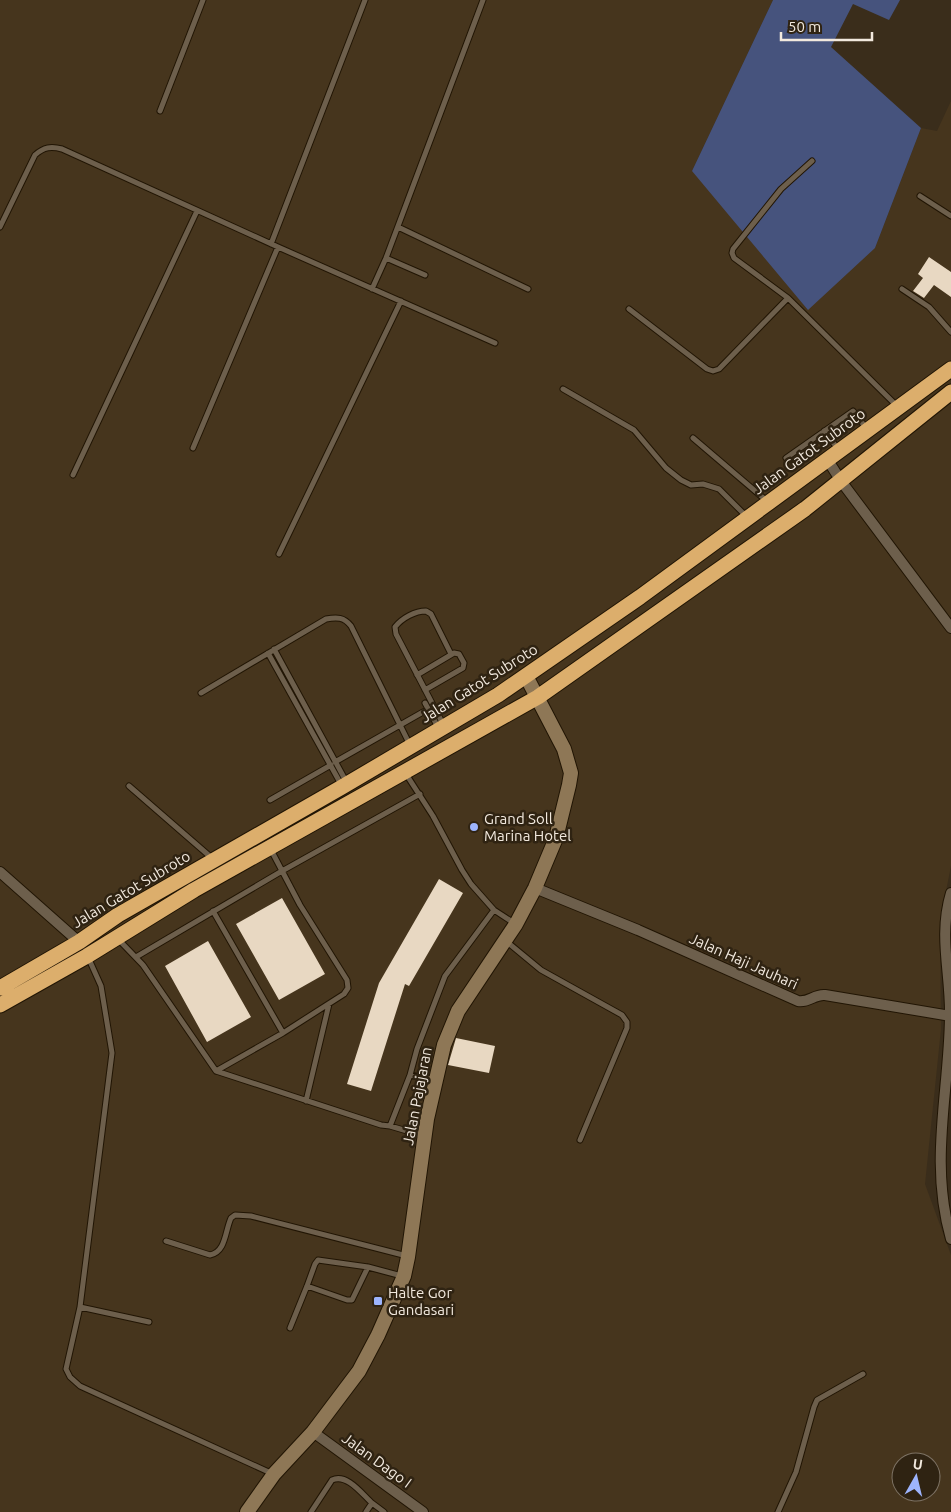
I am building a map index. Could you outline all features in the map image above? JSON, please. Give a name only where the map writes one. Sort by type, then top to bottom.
[{"type":"highway","name":"Jalan Gatot Subroto","points":[[0,988],[78,942],[118,915],[498,695],[640,597],[951,369]]},
{"type":"highway","points":[[0,1005],[87,956],[194,890],[269,847],[538,697],[805,510],[951,392]]},
{"type":"highway","points":[[78,942],[87,956]]},
{"type":"main road","name":"Jalan Pajajaran","points":[[246,1512],[274,1474],[314,1432],[359,1371],[378,1335],[404,1276],[424,1136],[444,1044],[458,1011],[516,924],[535,888],[556,838],[565,806],[571,773],[564,749],[526,676]]},
{"type":"street","points":[[833,454],[841,480],[951,628]]},
{"type":"street","points":[[0,872],[78,942]]},
{"type":"street","name":"Jalan Haji Jauhari","points":[[535,888],[638,930],[798,1001],[808,1002],[818,995],[825,995],[951,1016]]},
{"type":"street","points":[[951,893],[944,925],[951,1016],[940,1165],[943,1205],[951,1239]]},
{"type":"street","name":"Jalan Dago I","points":[[314,1432],[423,1512]]},
{"type":"lane","points":[[160,111],[203,0]]},
{"type":"lane","points":[[271,244],[365,0]]},
{"type":"lane","points":[[372,289],[398,227],[483,0]]},
{"type":"lane","points":[[0,227],[35,155],[46,148],[62,149],[495,343]]},
{"type":"lane","points":[[812,161],[781,189],[733,249],[732,253],[734,258],[788,298],[899,407]]},
{"type":"lane","points":[[920,196],[951,216]]},
{"type":"lane","points":[[73,476],[197,211]]},
{"type":"lane","points":[[398,227],[528,289]]},
{"type":"lane","points":[[193,448],[278,247]]},
{"type":"lane","points":[[386,258],[426,275]]},
{"type":"lane","points":[[902,289],[928,307],[951,332]]},
{"type":"lane","points":[[629,309],[707,369],[713,371],[719,369],[788,298]]},
{"type":"lane","points":[[279,554],[400,301]]},
{"type":"lane","points":[[563,389],[634,430],[666,468],[681,480],[691,485],[710,485],[719,489],[747,518]]},
{"type":"lane","points":[[786,458],[853,411],[868,430]]},
{"type":"lane","points":[[824,431],[833,454]]},
{"type":"lane","points":[[693,438],[769,502]]},
{"type":"lane","points":[[442,728],[396,634],[395,627],[419,611],[426,611],[431,614],[451,654]]},
{"type":"lane","points":[[201,693],[326,619],[341,618],[348,621],[411,746]]},
{"type":"lane","points":[[274,649],[345,785]]},
{"type":"lane","points":[[268,653],[333,763]]},
{"type":"lane","points":[[417,675],[454,653],[458,654],[464,663],[463,668],[425,690]]},
{"type":"lane","points":[[425,703],[442,728]]},
{"type":"lane","points":[[270,800],[423,712]]},
{"type":"lane","points":[[404,772],[420,794],[471,884],[494,910],[516,924]]},
{"type":"lane","points":[[129,786],[214,860]]},
{"type":"lane","points":[[136,957],[282,871],[420,794]]},
{"type":"lane","points":[[216,1071],[283,1033],[344,994],[348,988],[346,980],[269,847]]},
{"type":"lane","points":[[390,1126],[410,1075],[416,1049],[445,976],[494,910]]},
{"type":"lane","points":[[213,911],[283,1033]]},
{"type":"lane","points":[[116,937],[136,957],[216,1071],[381,1125],[424,1136]]},
{"type":"lane","points":[[505,941],[540,970],[622,1015],[627,1022],[627,1028],[580,1140]]},
{"type":"lane","points":[[87,956],[101,986],[112,1054],[80,1307],[66,1370],[74,1382],[80,1386],[274,1474]]},
{"type":"lane","points":[[306,1101],[329,1003]]},
{"type":"lane","points":[[410,1075],[436,1080]]},
{"type":"lane","points":[[166,1241],[210,1255],[217,1254],[222,1249],[231,1218],[239,1215],[251,1216],[408,1257]]},
{"type":"lane","points":[[290,1328],[318,1260],[368,1267],[404,1276]]},
{"type":"lane","points":[[307,1286],[352,1300],[368,1267]]},
{"type":"lane","points":[[80,1307],[149,1322]]},
{"type":"lane","points":[[778,1512],[796,1472],[817,1400],[863,1374]]},
{"type":"lane","points":[[311,1512],[332,1480],[336,1478],[347,1480],[384,1512]]},
{"type":"lane","points":[[366,1512],[372,1503]]},
{"type":"shaded area","points":[[0,0],[773,0],[692,171],[875,248],[921,128],[937,131],[951,101],[951,866],[940,921],[941,1029],[925,1184],[951,1255],[951,1512],[0,1512]]},
{"type":"shaded area","points":[[773,0],[900,0],[889,20],[853,4],[831,47],[921,128],[875,248],[808,310],[692,171]]},
{"type":"building","points":[[929,257],[951,272],[951,297],[934,285],[924,298],[913,291],[923,278],[918,274]]},
{"type":"building","points":[[439,879],[463,893],[409,986],[405,984],[371,1091],[347,1084],[379,983]]},
{"type":"building","points":[[282,898],[325,974],[279,1000],[236,924]]},
{"type":"building","points":[[208,941],[251,1017],[207,1042],[165,966]]},
{"type":"building","points":[[456,1038],[495,1046],[489,1073],[448,1065]]},
{"type":"place","name":"Grand Soll Marina Hotel","points":[[474,827]]},
{"type":"place","name":"Halte Gor Gandasari","points":[[378,1301]]}]
